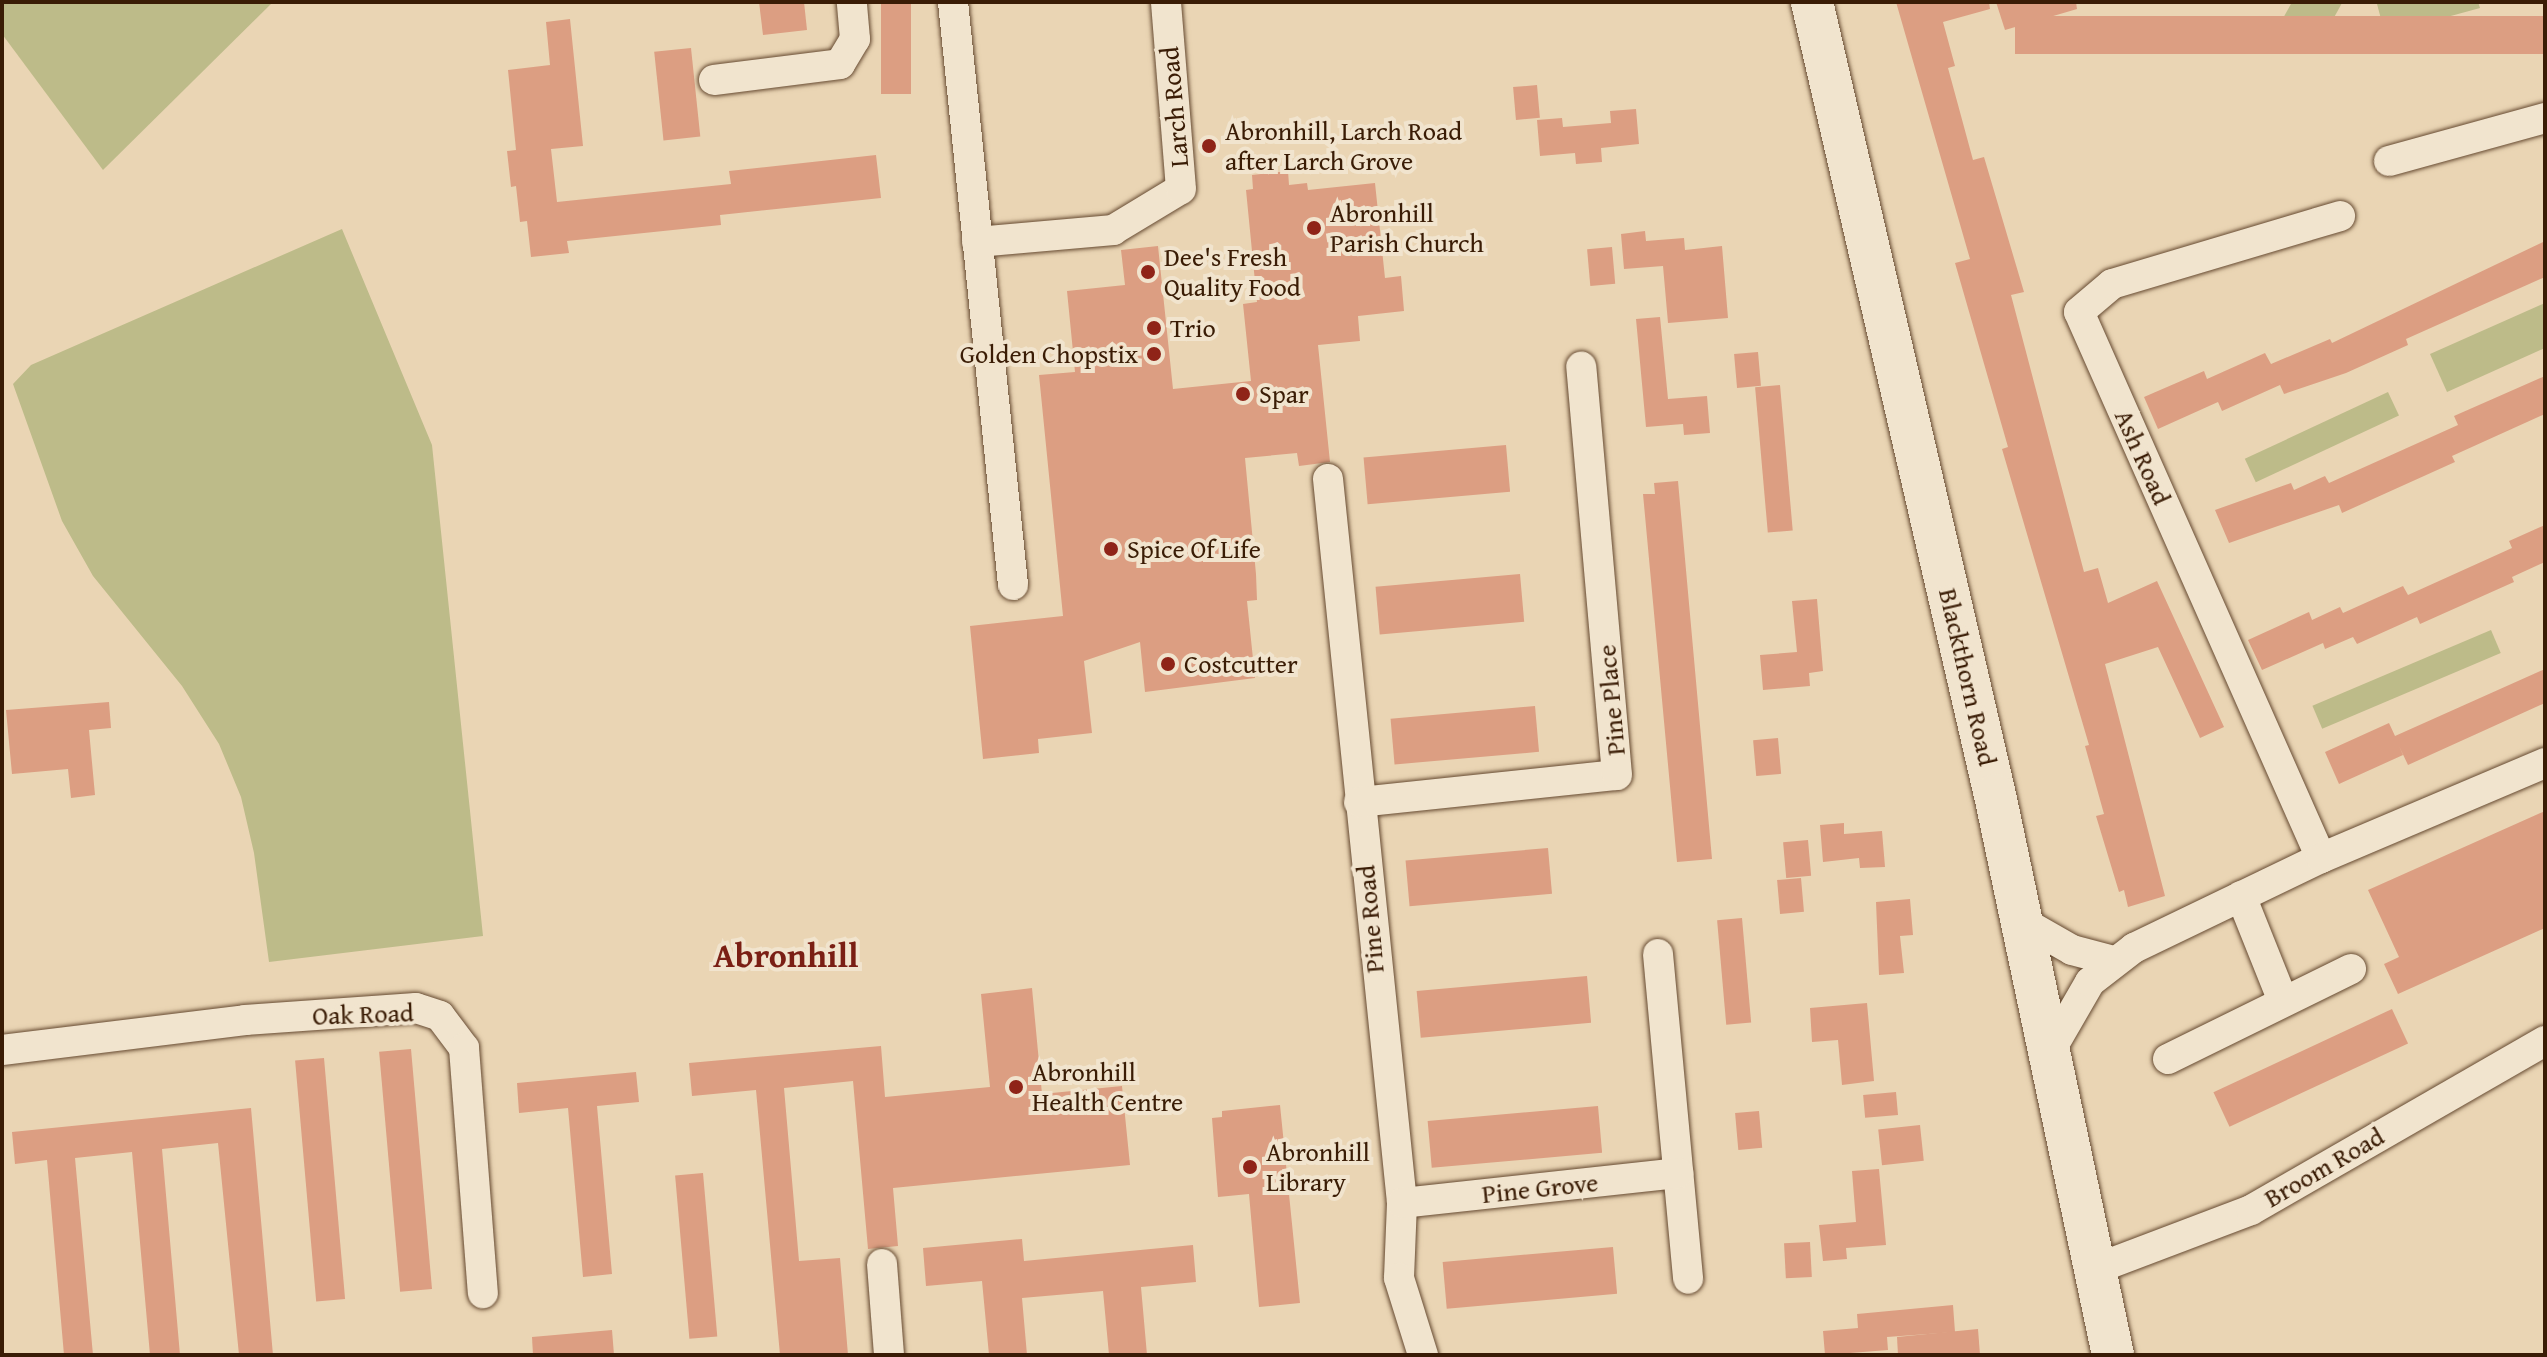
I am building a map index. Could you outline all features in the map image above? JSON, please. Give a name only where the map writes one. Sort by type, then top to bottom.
[{"type":"street","points":[[714,80],[840,64],[855,39],[852,2]]},
{"type":"street","points":[[953,2],[1013,585]]},
{"type":"street","name":"Larch Road","points":[[977,242],[1113,230],[1181,189],[1166,2]]},
{"type":"street","name":"Blackthorn Road","points":[[1812,2],[2023,922],[2113,1355]]},
{"type":"street","points":[[2389,161],[2545,118]]},
{"type":"street","name":"Ash Road","points":[[2321,858],[2079,312],[2112,284],[2340,216]]},
{"type":"street","name":"Pine Place","points":[[1359,802],[1617,775],[1581,367]]},
{"type":"street","name":"Pine Road","points":[[1328,479],[1402,1203],[1399,1278],[1423,1355]]},
{"type":"street","points":[[2049,1053],[2090,982],[2114,961],[2321,858],[2545,763]]},
{"type":"street","points":[[2241,896],[2283,1001]]},
{"type":"street","points":[[2023,922],[2072,950],[2114,961]]},
{"type":"street","points":[[1658,954],[1688,1279]]},
{"type":"street","points":[[2168,1059],[2351,969]]},
{"type":"street","name":"Oak Road","points":[[2,1050],[245,1020],[416,1008],[440,1016],[464,1048],[483,1293]]},
{"type":"street","name":"Broom Road","points":[[2093,1270],[2251,1210],[2545,1041]]},
{"type":"street","name":"Pine Grove","points":[[1402,1203],[1678,1173]]},
{"type":"street","points":[[882,1264],[889,1355]]},
{"type":"shaded area","points":[[2,2],[273,2],[103,170],[2,34]]},
{"type":"shaded area","points":[[2292,2],[2342,3],[2320,43],[2281,22]]},
{"type":"shaded area","points":[[2478,2],[2480,8],[2385,34],[2377,4]]},
{"type":"shaded area","points":[[342,229],[432,445],[483,936],[269,962],[254,853],[241,797],[219,744],[182,686],[93,576],[62,521],[13,384],[31,365]]},
{"type":"shaded area","points":[[2545,303],[2545,348],[2447,392],[2430,354]]},
{"type":"shaded area","points":[[2388,392],[2399,416],[2256,482],[2245,459]]},
{"type":"shaded area","points":[[2491,630],[2501,653],[2322,729],[2312,706]]},
{"type":"building","points":[[759,2],[804,2],[807,30],[763,35]]},
{"type":"building","points":[[881,2],[911,2],[911,94],[881,94]]},
{"type":"building","points":[[1896,2],[1989,2],[1990,9],[1943,22],[1955,66],[1948,68],[1973,160],[1984,157],[2024,292],[2011,295],[2084,572],[2098,568],[2108,603],[2157,581],[2224,727],[2200,738],[2158,647],[2105,664],[2165,896],[2128,907],[2124,890],[2119,892],[2096,816],[2104,814],[2085,746],[2089,745],[2002,449],[2008,447],[1955,263],[1970,259]]},
{"type":"building","points":[[1996,2],[2076,2],[2077,9],[2005,30]]},
{"type":"building","points":[[2015,16],[2545,16],[2545,54],[2015,54]]},
{"type":"building","points":[[570,19],[583,146],[551,149],[557,202],[731,184],[729,171],[876,155],[881,198],[720,215],[721,225],[567,241],[569,253],[531,257],[527,221],[520,222],[516,186],[511,187],[507,151],[516,150],[508,70],[550,65],[546,22]]},
{"type":"building","points":[[691,48],[700,137],[664,140],[654,52]]},
{"type":"building","points":[[1537,85],[1540,118],[1516,120],[1513,87]]},
{"type":"building","points":[[1636,109],[1639,144],[1601,148],[1602,162],[1576,164],[1575,153],[1540,156],[1537,120],[1562,118],[1563,127],[1611,123],[1610,111]]},
{"type":"building","points":[[1288,171],[1289,185],[1307,183],[1308,190],[1375,183],[1385,278],[1401,276],[1404,311],[1358,316],[1360,341],[1318,345],[1330,462],[1299,466],[1297,453],[1245,458],[1256,574],[1257,600],[1247,601],[1255,678],[1145,692],[1140,642],[1084,661],[1092,733],[1038,739],[1039,753],[983,759],[970,626],[1063,616],[1039,375],[1075,372],[1067,291],[1125,285],[1121,250],[1158,246],[1173,389],[1251,381],[1243,304],[1257,302],[1246,190],[1253,189],[1252,175]]},
{"type":"building","points":[[1645,231],[1646,241],[1684,238],[1685,250],[1722,246],[1728,318],[1668,323],[1663,266],[1624,269],[1621,234]]},
{"type":"building","points":[[2545,241],[2545,277],[2406,339],[2408,345],[2346,373],[2284,394],[2280,385],[2222,411],[2218,402],[2158,429],[2144,397],[2204,371],[2207,379],[2265,353],[2271,364],[2330,339],[2332,343]]},
{"type":"building","points":[[1612,247],[1615,284],[1590,286],[1587,249]]},
{"type":"building","points":[[1660,317],[1668,399],[1707,396],[1710,433],[1684,435],[1683,424],[1646,427],[1636,319]]},
{"type":"building","points":[[1758,352],[1761,386],[1737,388],[1734,354]]},
{"type":"building","points":[[2545,376],[2545,414],[2452,456],[2455,462],[2342,513],[2339,505],[2229,543],[2215,510],[2291,483],[2294,490],[2325,476],[2329,483],[2458,425],[2454,416]]},
{"type":"building","points":[[1780,385],[1793,530],[1768,533],[1755,387]]},
{"type":"building","points":[[1506,445],[1510,492],[1368,504],[1364,457]]},
{"type":"building","points":[[1678,481],[1712,859],[1677,862],[1643,494],[1655,494],[1654,483]]},
{"type":"building","points":[[2545,525],[2545,562],[2512,577],[2514,582],[2420,624],[2417,617],[2357,644],[2353,637],[2325,649],[2323,643],[2262,670],[2248,640],[2309,612],[2312,620],[2340,607],[2343,613],[2403,586],[2408,595],[2512,548],[2509,541]]},
{"type":"building","points":[[1520,574],[1524,622],[1380,634],[1376,587]]},
{"type":"building","points":[[1817,599],[1823,671],[1809,673],[1810,686],[1763,690],[1760,655],[1797,652],[1792,601]]},
{"type":"building","points":[[2545,669],[2545,703],[2408,765],[2399,746],[2403,755],[2339,784],[2325,752],[2389,723],[2395,736]]},
{"type":"building","points":[[109,702],[111,728],[89,730],[95,795],[71,798],[68,769],[12,774],[6,710]]},
{"type":"building","points":[[1535,706],[1539,752],[1395,764],[1391,719]]},
{"type":"building","points":[[1778,738],[1781,774],[1756,776],[1753,740]]},
{"type":"building","points":[[2545,811],[2545,928],[2398,994],[2384,964],[2399,957],[2368,890]]},
{"type":"building","points":[[1844,823],[1844,834],[1882,831],[1885,867],[1860,868],[1859,858],[1823,862],[1820,825]]},
{"type":"building","points":[[1808,840],[1811,876],[1786,878],[1783,842]]},
{"type":"building","points":[[1548,848],[1552,894],[1410,906],[1406,860]]},
{"type":"building","points":[[1801,878],[1804,912],[1780,914],[1777,880]]},
{"type":"building","points":[[1910,899],[1913,935],[1900,936],[1904,973],[1879,975],[1876,902]]},
{"type":"building","points":[[1742,918],[1751,1023],[1726,1025],[1717,920]]},
{"type":"building","points":[[1587,976],[1591,1023],[1421,1038],[1417,991]]},
{"type":"building","points":[[1032,988],[1042,1094],[1122,1086],[1130,1165],[893,1188],[898,1246],[868,1249],[853,1081],[784,1088],[799,1261],[840,1258],[848,1355],[780,1355],[756,1090],[692,1096],[689,1063],[881,1046],[885,1097],[990,1087],[981,994]]},
{"type":"building","points":[[1867,1003],[1874,1081],[1842,1085],[1838,1040],[1812,1042],[1810,1008]]},
{"type":"building","points":[[2392,1009],[2408,1043],[2230,1127],[2213,1092]]},
{"type":"building","points":[[411,1049],[432,1289],[400,1292],[379,1052]]},
{"type":"building","points":[[324,1058],[345,1299],[316,1302],[295,1061]]},
{"type":"building","points":[[636,1072],[639,1102],[597,1106],[612,1274],[583,1277],[568,1108],[519,1113],[517,1083]]},
{"type":"building","points":[[1896,1092],[1898,1115],[1865,1118],[1863,1095]]},
{"type":"building","points":[[1280,1105],[1300,1303],[1259,1307],[1249,1194],[1218,1197],[1212,1118],[1222,1117],[1222,1111]]},
{"type":"building","points":[[1598,1106],[1602,1153],[1432,1168],[1428,1121]]},
{"type":"building","points":[[251,1108],[273,1355],[239,1355],[218,1143],[162,1149],[180,1355],[150,1355],[132,1152],[75,1158],[93,1355],[64,1355],[47,1160],[15,1164],[12,1132]]},
{"type":"building","points":[[1759,1111],[1762,1148],[1738,1150],[1735,1113]]},
{"type":"building","points":[[1920,1125],[1924,1161],[1882,1165],[1878,1129]]},
{"type":"building","points":[[1879,1169],[1886,1245],[1846,1248],[1847,1259],[1823,1261],[1819,1225],[1856,1222],[1852,1171]]},
{"type":"building","points":[[703,1173],[717,1336],[689,1339],[675,1175]]},
{"type":"building","points":[[1022,1239],[1024,1261],[1193,1245],[1196,1282],[1141,1287],[1147,1355],[1109,1355],[1103,1291],[1022,1298],[1027,1355],[989,1355],[982,1281],[926,1286],[923,1248]]},
{"type":"building","points":[[1810,1242],[1812,1277],[1786,1278],[1784,1243]]},
{"type":"building","points":[[1613,1247],[1617,1294],[1447,1309],[1443,1262]]},
{"type":"building","points":[[1953,1305],[1955,1332],[1887,1337],[1888,1350],[1825,1355],[1823,1331],[1858,1328],[1857,1314]]},
{"type":"building","points":[[1978,1329],[1980,1355],[1898,1355],[1897,1337]]},
{"type":"building","points":[[612,1330],[614,1355],[533,1355],[532,1337]]},
{"type":"place","name":"Abronhill, Larch Road after Larch Grove","points":[[1209,146]]},
{"type":"place","name":"Abronhill Parish Church","points":[[1314,228]]},
{"type":"place","name":"Dee's Fresh Quality Food","points":[[1148,272]]},
{"type":"place","name":"Trio","points":[[1154,328]]},
{"type":"place","name":"Golden Chopstix","points":[[1154,354]]},
{"type":"place","name":"Spar","points":[[1243,394]]},
{"type":"place","name":"Spice Of Life","points":[[1111,549]]},
{"type":"place","name":"Costcutter","points":[[1168,664]]},
{"type":"place","name":"Abronhill Health Centre","points":[[1016,1087]]},
{"type":"place","name":"Abronhill Library","points":[[1250,1167]]},
{"type":"district","name":"Abronhill","points":[[786,955]]}]
